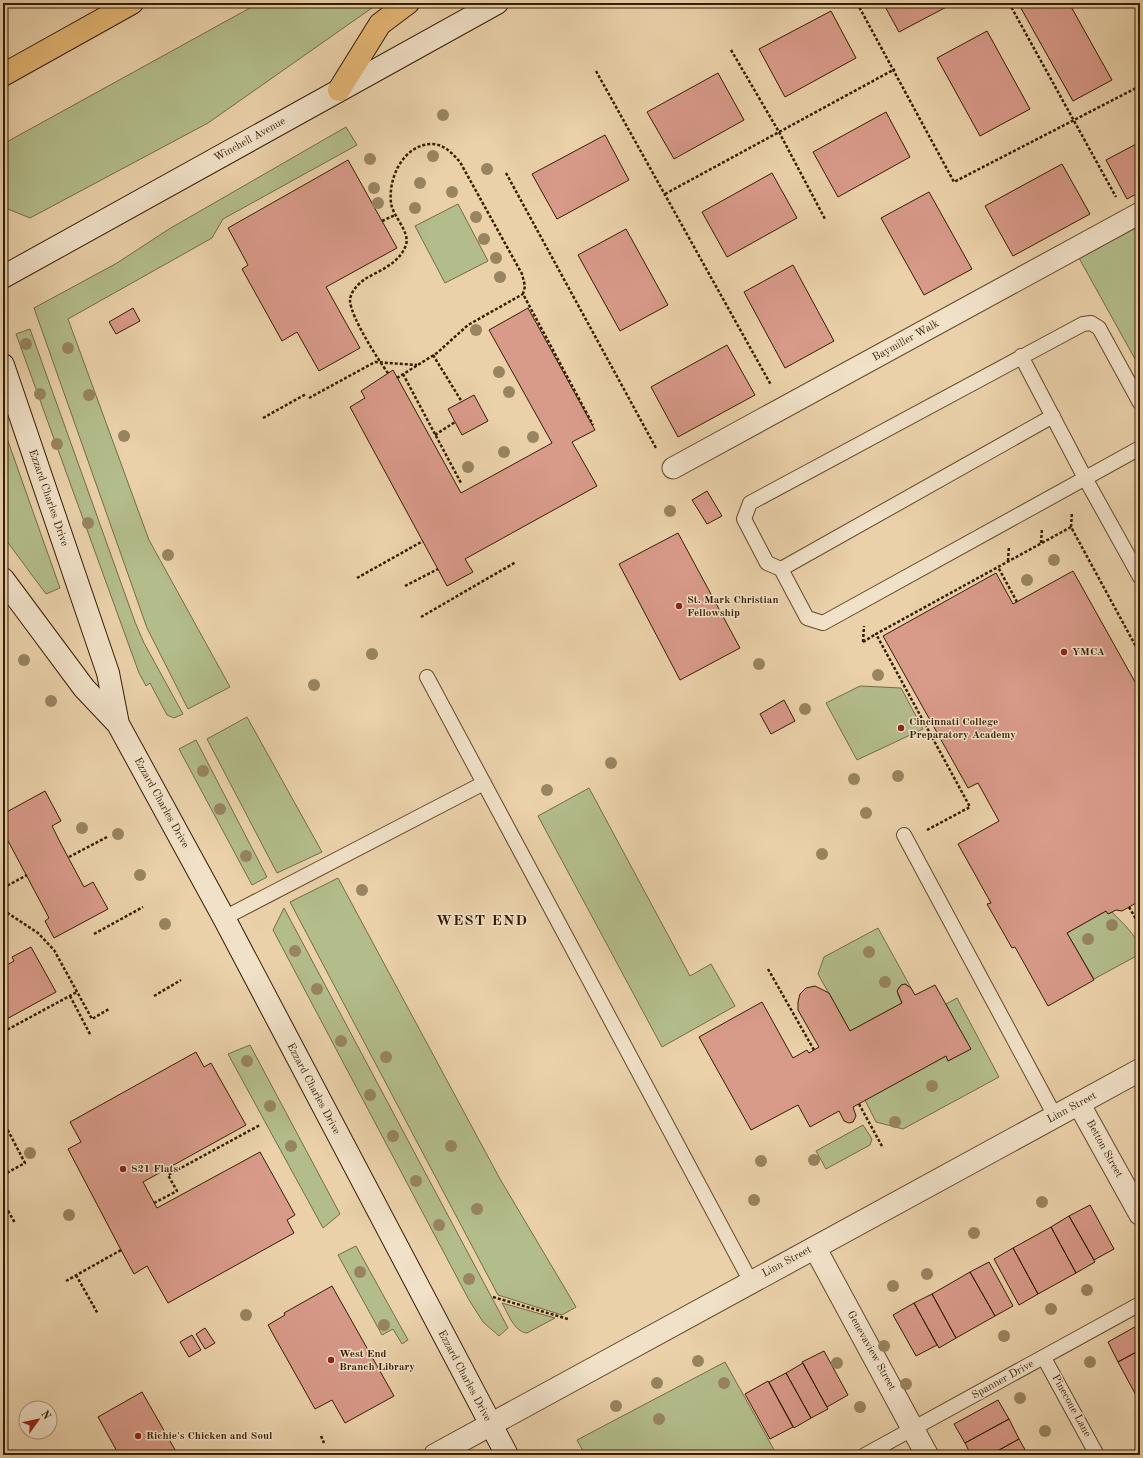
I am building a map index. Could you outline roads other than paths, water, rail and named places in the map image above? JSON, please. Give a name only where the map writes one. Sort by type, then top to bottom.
[{"type":"highway","points":[[3,75],[132,3]]},
{"type":"highway","points":[[339,90],[380,24],[408,3]]},
{"type":"main road","name":"Winchell Avenue","points":[[3,277],[497,3]]},
{"type":"main road","name":"Ezzard Charles Drive","points":[[3,365],[108,673],[118,724]]},
{"type":"main road","name":"Ezzard Charles Drive","points":[[3,578],[84,688],[118,724],[224,918],[489,1424],[507,1455]]},
{"type":"main road","name":"Linn Street","points":[[434,1455],[1140,1070]]},
{"type":"main road","name":"Betton Street","points":[[1079,1104],[1140,1214]]},
{"type":"main road","name":"Genevaview Street","points":[[814,1248],[927,1455]]},
{"type":"street","name":"Baymiller Walk","points":[[673,468],[1134,216]]},
{"type":"lane","points":[[1140,403],[1099,328],[1091,323],[1083,324],[750,503],[744,519],[767,563],[780,570],[807,618],[823,623],[1140,448]]},
{"type":"lane","points":[[1021,356],[1085,478],[1140,577]]},
{"type":"lane","points":[[780,570],[1053,416]]},
{"type":"lane","points":[[427,677],[751,1282]]},
{"type":"lane","points":[[224,918],[484,783]]},
{"type":"lane","points":[[904,835],[1055,1116]]},
{"type":"lane","name":"Spanner Drive","points":[[865,1455],[1140,1304]]},
{"type":"lane","name":"Pinecone Lane","points":[[1044,1358],[1097,1455]]},
{"type":"place","name":"St. Mark Christian Fellowship","points":[[679,606]]},
{"type":"place","name":"YMCA","points":[[1064,652]]},
{"type":"place","name":"Cincinnati College Preparatory Academy","points":[[901,728]]},
{"type":"place","name":"821 Flats","points":[[123,1169]]},
{"type":"place","name":"West End Branch Library","points":[[331,1360]]},
{"type":"place","name":"Richie's Chicken and Soul","points":[[138,1436]]},
{"type":"district","name":"WEST END","points":[[482,921]]}]
